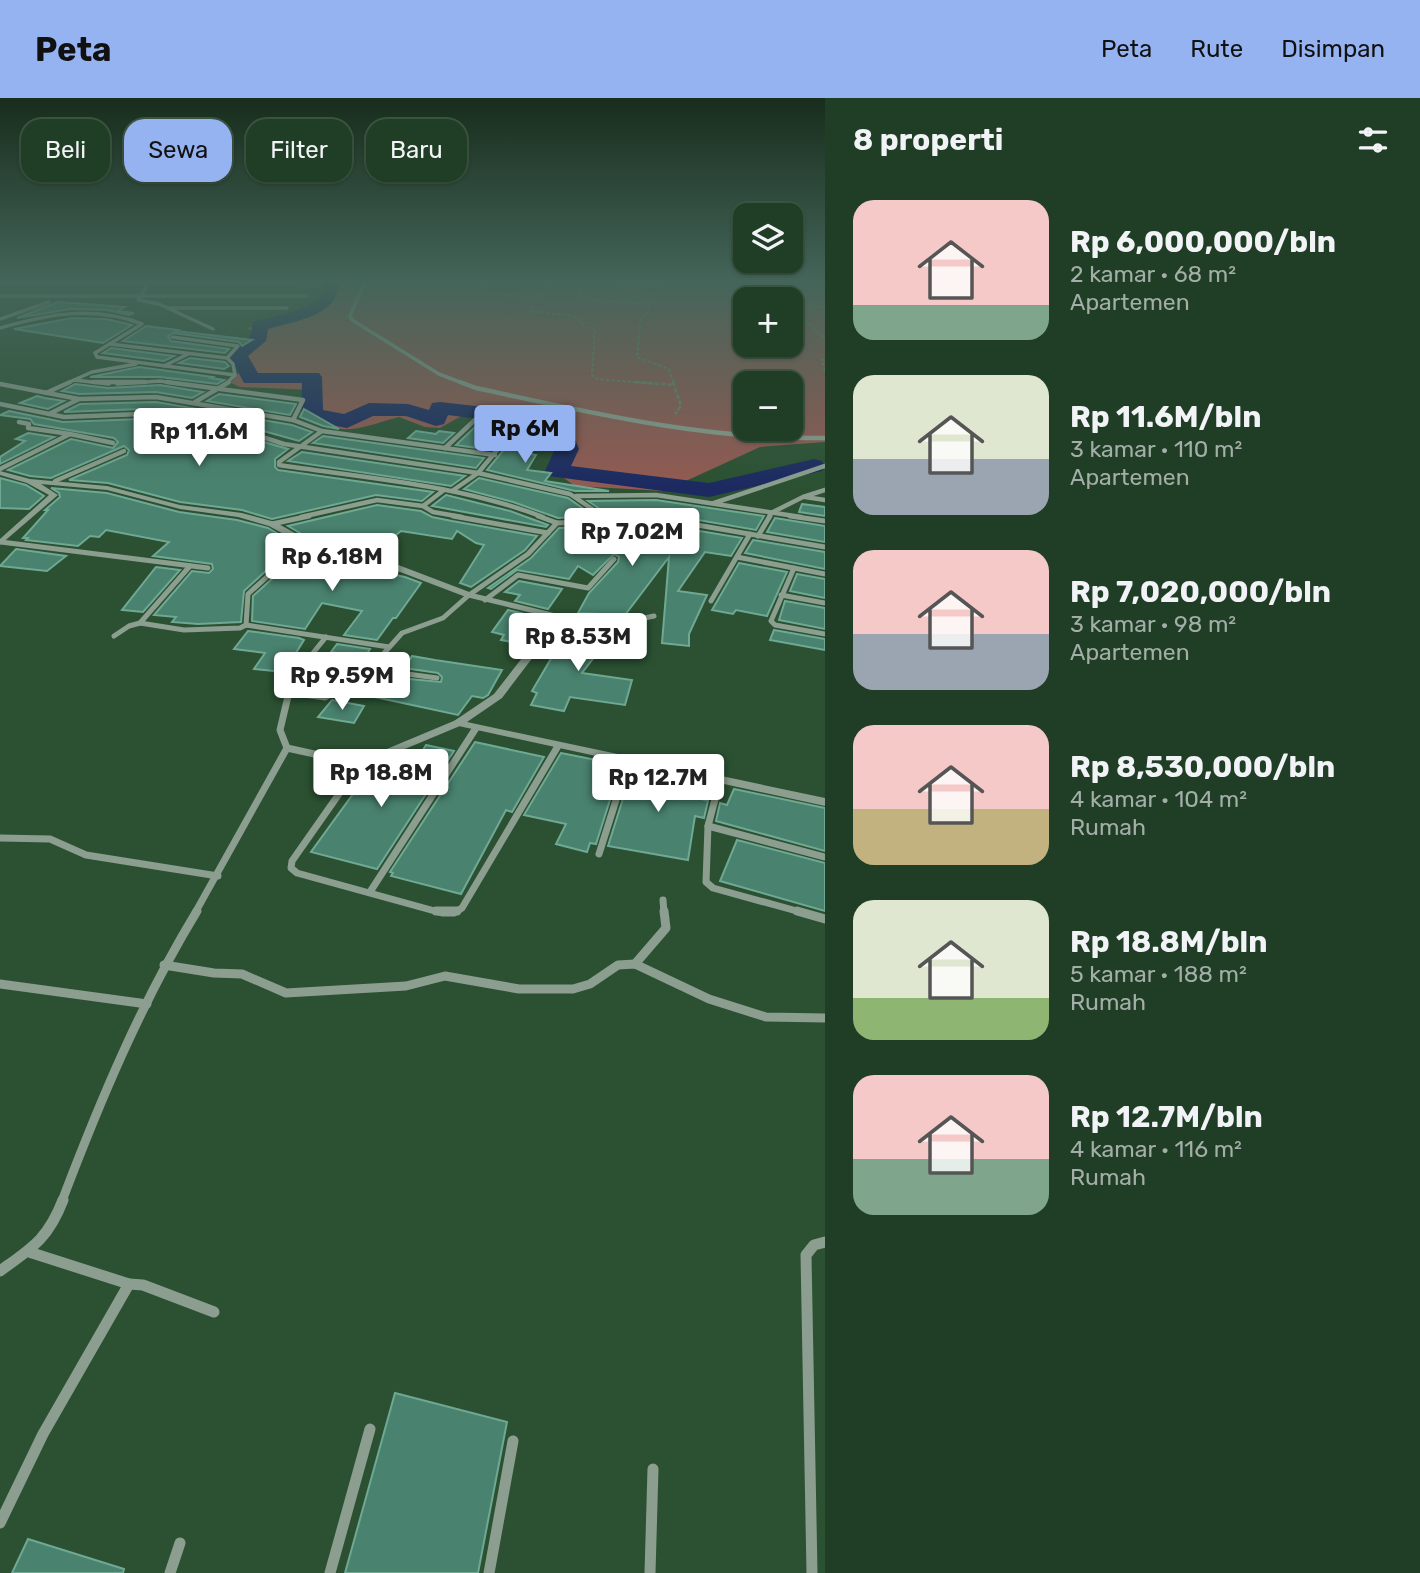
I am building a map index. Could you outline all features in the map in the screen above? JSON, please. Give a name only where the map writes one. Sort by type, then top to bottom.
[{"type":"street","points":[[92,372],[97,357],[94,355],[104,348]]},
{"type":"street","points":[[140,348],[227,358],[233,364],[235,375]]},
{"type":"street","points":[[227,358],[236,348]]},
{"type":"street","points":[[398,348],[451,380],[476,388],[620,419],[774,438],[825,438]]},
{"type":"street","points":[[164,366],[188,354]]},
{"type":"street","points":[[97,357],[235,375]]},
{"type":"street","points":[[46,393],[92,372],[140,363]]},
{"type":"street","points":[[195,402],[220,388],[235,375]]},
{"type":"street","points":[[74,380],[112,384],[160,381],[303,400],[293,420]]},
{"type":"street","points":[[0,384],[79,399],[156,397],[195,402],[293,420],[322,431],[495,455]]},
{"type":"street","points":[[49,414],[79,399]]},
{"type":"street","points":[[0,404],[71,417],[141,414],[234,428],[300,447],[478,473],[552,488],[575,496],[607,520]]},
{"type":"street","points":[[445,447],[477,418]]},
{"type":"street","points":[[19,422],[29,424],[28,428],[113,443]]},
{"type":"street","points":[[452,491],[478,473],[518,425]]},
{"type":"street","points":[[322,431],[278,464],[452,491],[519,508],[557,523],[663,519],[825,547]]},
{"type":"street","points":[[0,471],[70,434]]},
{"type":"street","points":[[55,481],[124,451]]},
{"type":"street","points":[[713,504],[825,466]]},
{"type":"street","points":[[0,471],[30,481],[48,489],[54,495],[0,542]]},
{"type":"street","points":[[30,481],[55,481],[107,488],[180,507],[239,515],[272,524],[305,541],[369,557],[468,595],[559,617],[630,621],[654,616]]},
{"type":"street","points":[[423,506],[444,490]]},
{"type":"street","points":[[758,536],[771,513],[803,496],[825,490]]},
{"type":"street","points":[[575,496],[656,495],[825,522]]},
{"type":"street","points":[[803,496],[825,500]]},
{"type":"street","points":[[272,524],[377,500],[423,506],[433,512],[548,533]]},
{"type":"street","points":[[289,692],[325,696],[370,669],[402,634],[443,618],[468,595],[528,554],[557,523]]},
{"type":"street","points":[[680,541],[691,524]]},
{"type":"street","points":[[711,601],[750,534]]},
{"type":"street","points":[[246,625],[248,615],[245,600],[248,594],[305,541]]},
{"type":"street","points":[[0,542],[208,568]]},
{"type":"street","points":[[737,557],[825,574]]},
{"type":"street","points":[[485,600],[518,575],[589,588],[614,559]]},
{"type":"street","points":[[140,623],[190,566]]},
{"type":"street","points":[[794,568],[771,617],[773,623],[825,635]]},
{"type":"street","points":[[781,595],[825,603]]},
{"type":"street","points":[[558,746],[462,908],[454,913],[442,913],[297,873],[291,868],[292,861],[360,764],[458,723],[498,696],[559,617]]},
{"type":"street","points":[[114,636],[129,626],[140,623],[184,630],[228,630],[246,625],[389,646]]},
{"type":"street","points":[[0,1271],[40,1242],[56,1217],[101,1098],[164,965],[218,876],[287,748],[280,730],[289,692],[287,685],[327,637]]},
{"type":"street","points":[[370,669],[437,678]]},
{"type":"street","points":[[458,723],[825,802]]},
{"type":"street","points":[[370,892],[476,728]]},
{"type":"street","points":[[287,748],[360,764]]},
{"type":"street","points":[[599,855],[629,759]]},
{"type":"street","points":[[720,780],[708,826],[706,880],[710,886],[825,919]]},
{"type":"street","points":[[708,826],[825,858]]},
{"type":"street","points":[[0,838],[50,839],[86,855],[218,876]]},
{"type":"street","points":[[635,964],[666,928],[663,900]]},
{"type":"street","points":[[164,965],[214,973],[242,974],[286,993],[406,986],[446,976],[519,989],[573,989],[590,984],[618,965],[635,964],[709,999],[766,1017],[825,1017]]},
{"type":"street","points":[[0,984],[147,1004]]},
{"type":"street","points":[[812,1573],[806,1255],[814,1245],[825,1242]]},
{"type":"street","points":[[29,1252],[129,1284],[143,1285],[214,1312]]},
{"type":"street","points":[[0,1523],[43,1434],[129,1284]]},
{"type":"street","points":[[330,1573],[370,1429]]},
{"type":"street","points":[[489,1573],[513,1441]]},
{"type":"street","points":[[650,1573],[653,1469]]},
{"type":"street","points":[[170,1573],[180,1543]]},
{"type":"path","points":[[594,348],[592,376],[597,379],[674,385]]},
{"type":"path","points":[[638,348],[637,357],[669,369],[681,406],[674,415],[679,428]]},
{"type":"path","points":[[825,360],[822,360],[825,371]]},
{"type":"shaded area","points":[[239,348],[733,348],[733,357],[803,357],[803,348],[825,348],[825,442],[760,447],[664,491],[575,486],[551,469],[558,454],[557,435],[514,421],[463,415],[440,428],[425,427],[399,417],[352,429],[331,427],[304,417],[311,390],[240,387],[231,383],[241,370],[231,353]]},
{"type":"building","points":[[111,348],[174,356],[164,361],[103,353]]},
{"type":"building","points":[[181,348],[229,349],[225,353]]},
{"type":"building","points":[[190,358],[225,362],[229,366],[224,369],[179,363]]},
{"type":"building","points":[[139,367],[224,380],[217,384],[160,377],[90,377]]},
{"type":"building","points":[[75,384],[108,388],[160,385],[203,392],[192,398],[156,392],[79,394],[62,391]]},
{"type":"building","points":[[219,394],[296,404],[290,415],[207,401]]},
{"type":"building","points":[[37,396],[64,401],[48,409],[20,403]]},
{"type":"building","points":[[156,402],[292,425],[312,432],[299,441],[235,423],[142,409],[64,412],[80,404]]},
{"type":"building","points":[[304,409],[339,429],[300,417]]},
{"type":"building","points":[[9,411],[63,422],[141,419],[233,433],[288,449],[275,459],[275,467],[278,470],[433,492],[422,501],[376,495],[272,519],[242,510],[180,502],[108,483],[69,480],[127,455],[129,450],[124,446],[51,478],[30,476],[8,470],[71,439],[113,448],[118,442],[114,438],[0,415]]},
{"type":"building","points":[[477,425],[508,429],[491,450],[456,445]]},
{"type":"building","points":[[416,431],[454,433],[443,443],[408,438]]},
{"type":"building","points":[[28,433],[54,437],[0,464],[0,457],[25,441],[16,439]]},
{"type":"building","points":[[516,435],[536,441],[525,453],[536,455],[527,470],[551,473],[545,481],[609,491],[575,491],[487,470]]},
{"type":"building","points":[[323,436],[484,458],[476,468],[313,443]]},
{"type":"building","points":[[302,452],[465,476],[451,486],[288,461]]},
{"type":"building","points":[[0,478],[26,485],[44,496],[29,509],[0,508]]},
{"type":"building","points":[[479,478],[568,498],[594,516],[558,518],[464,489]]},
{"type":"building","points":[[51,488],[107,493],[179,512],[237,520],[268,528],[295,544],[244,591],[241,622],[172,622],[176,617],[154,615],[192,571],[209,573],[213,569],[212,564],[153,556],[169,542],[106,530],[99,537],[90,536],[78,546],[26,540],[28,538],[23,538],[48,510],[45,510],[60,497],[59,493]]},
{"type":"building","points":[[446,495],[510,511],[548,525],[546,527],[432,506]]},
{"type":"building","points":[[656,500],[764,516],[756,530],[663,514],[610,516],[588,501]]},
{"type":"building","points":[[802,504],[825,507],[825,516],[799,512]]},
{"type":"building","points":[[377,505],[421,511],[432,517],[537,536],[525,550],[471,587],[460,583],[484,545],[457,531],[452,539],[401,531],[374,553],[305,536],[288,526]]},
{"type":"building","points":[[775,518],[825,526],[825,542],[767,532]]},
{"type":"building","points":[[662,524],[682,528],[675,540],[679,546],[684,544],[694,530],[742,538],[731,556],[705,552],[678,591],[707,595],[689,634],[689,646],[662,643],[669,557],[625,615],[578,613],[589,593],[618,562],[619,557],[614,554],[593,575],[578,566],[569,579],[517,570],[491,589],[488,588],[531,558],[559,528]]},
{"type":"building","points":[[753,540],[825,552],[825,569],[745,553]]},
{"type":"building","points":[[307,547],[363,561],[356,567],[421,583],[377,640],[344,635],[362,611],[322,603],[305,629],[252,621],[253,596]]},
{"type":"building","points":[[16,549],[66,556],[47,571],[0,566]]},
{"type":"building","points":[[739,563],[787,572],[767,616],[736,610],[733,614],[712,610]]},
{"type":"building","points":[[156,567],[180,570],[143,612],[122,610]]},
{"type":"building","points":[[797,574],[825,579],[825,598],[790,591]]},
{"type":"building","points":[[519,581],[562,589],[548,609],[515,601],[520,595],[505,592]]},
{"type":"building","points":[[785,601],[825,608],[825,629],[779,620]]},
{"type":"building","points":[[508,610],[541,618],[523,644],[501,640],[504,635],[492,632]]},
{"type":"building","points":[[572,623],[608,625],[589,649],[599,651],[582,673],[632,680],[625,705],[570,697],[564,711],[531,705],[537,693],[532,691]]},
{"type":"building","points":[[774,630],[825,639],[825,650],[770,640]]},
{"type":"building","points":[[248,631],[304,640],[284,672],[254,669],[265,653],[234,649]]},
{"type":"building","points":[[337,644],[370,649],[365,657],[331,652]]},
{"type":"building","points":[[412,656],[502,670],[488,695],[483,698],[472,696],[458,715],[375,697],[389,677],[441,682],[442,677],[438,673],[404,668]]},
{"type":"building","points":[[332,700],[364,706],[354,723],[318,717]]},
{"type":"building","points":[[475,742],[544,757],[512,812],[506,810],[461,894],[391,876],[393,873],[390,872]]},
{"type":"building","points":[[426,745],[454,751],[377,869],[311,852],[374,765],[390,758],[414,764]]},
{"type":"building","points":[[561,753],[621,765],[596,844],[590,843],[587,852],[556,844],[566,824],[524,815]]},
{"type":"building","points":[[633,767],[700,781],[698,798],[708,801],[704,818],[695,816],[688,860],[608,846]]},
{"type":"building","points":[[734,789],[825,808],[825,851],[716,821],[720,803],[727,805]]},
{"type":"building","points":[[737,840],[825,863],[825,911],[720,881]]},
{"type":"building","points":[[395,1393],[507,1422],[478,1573],[345,1573]]},
{"type":"building","points":[[28,1539],[124,1569],[123,1573],[12,1573]]},
{"type":"waterway","points":[[247,348],[238,355],[251,379],[312,377],[312,415],[347,421],[369,409],[408,410],[436,419],[440,408],[517,419],[562,432],[567,449],[557,471],[709,490],[814,466]]}]
